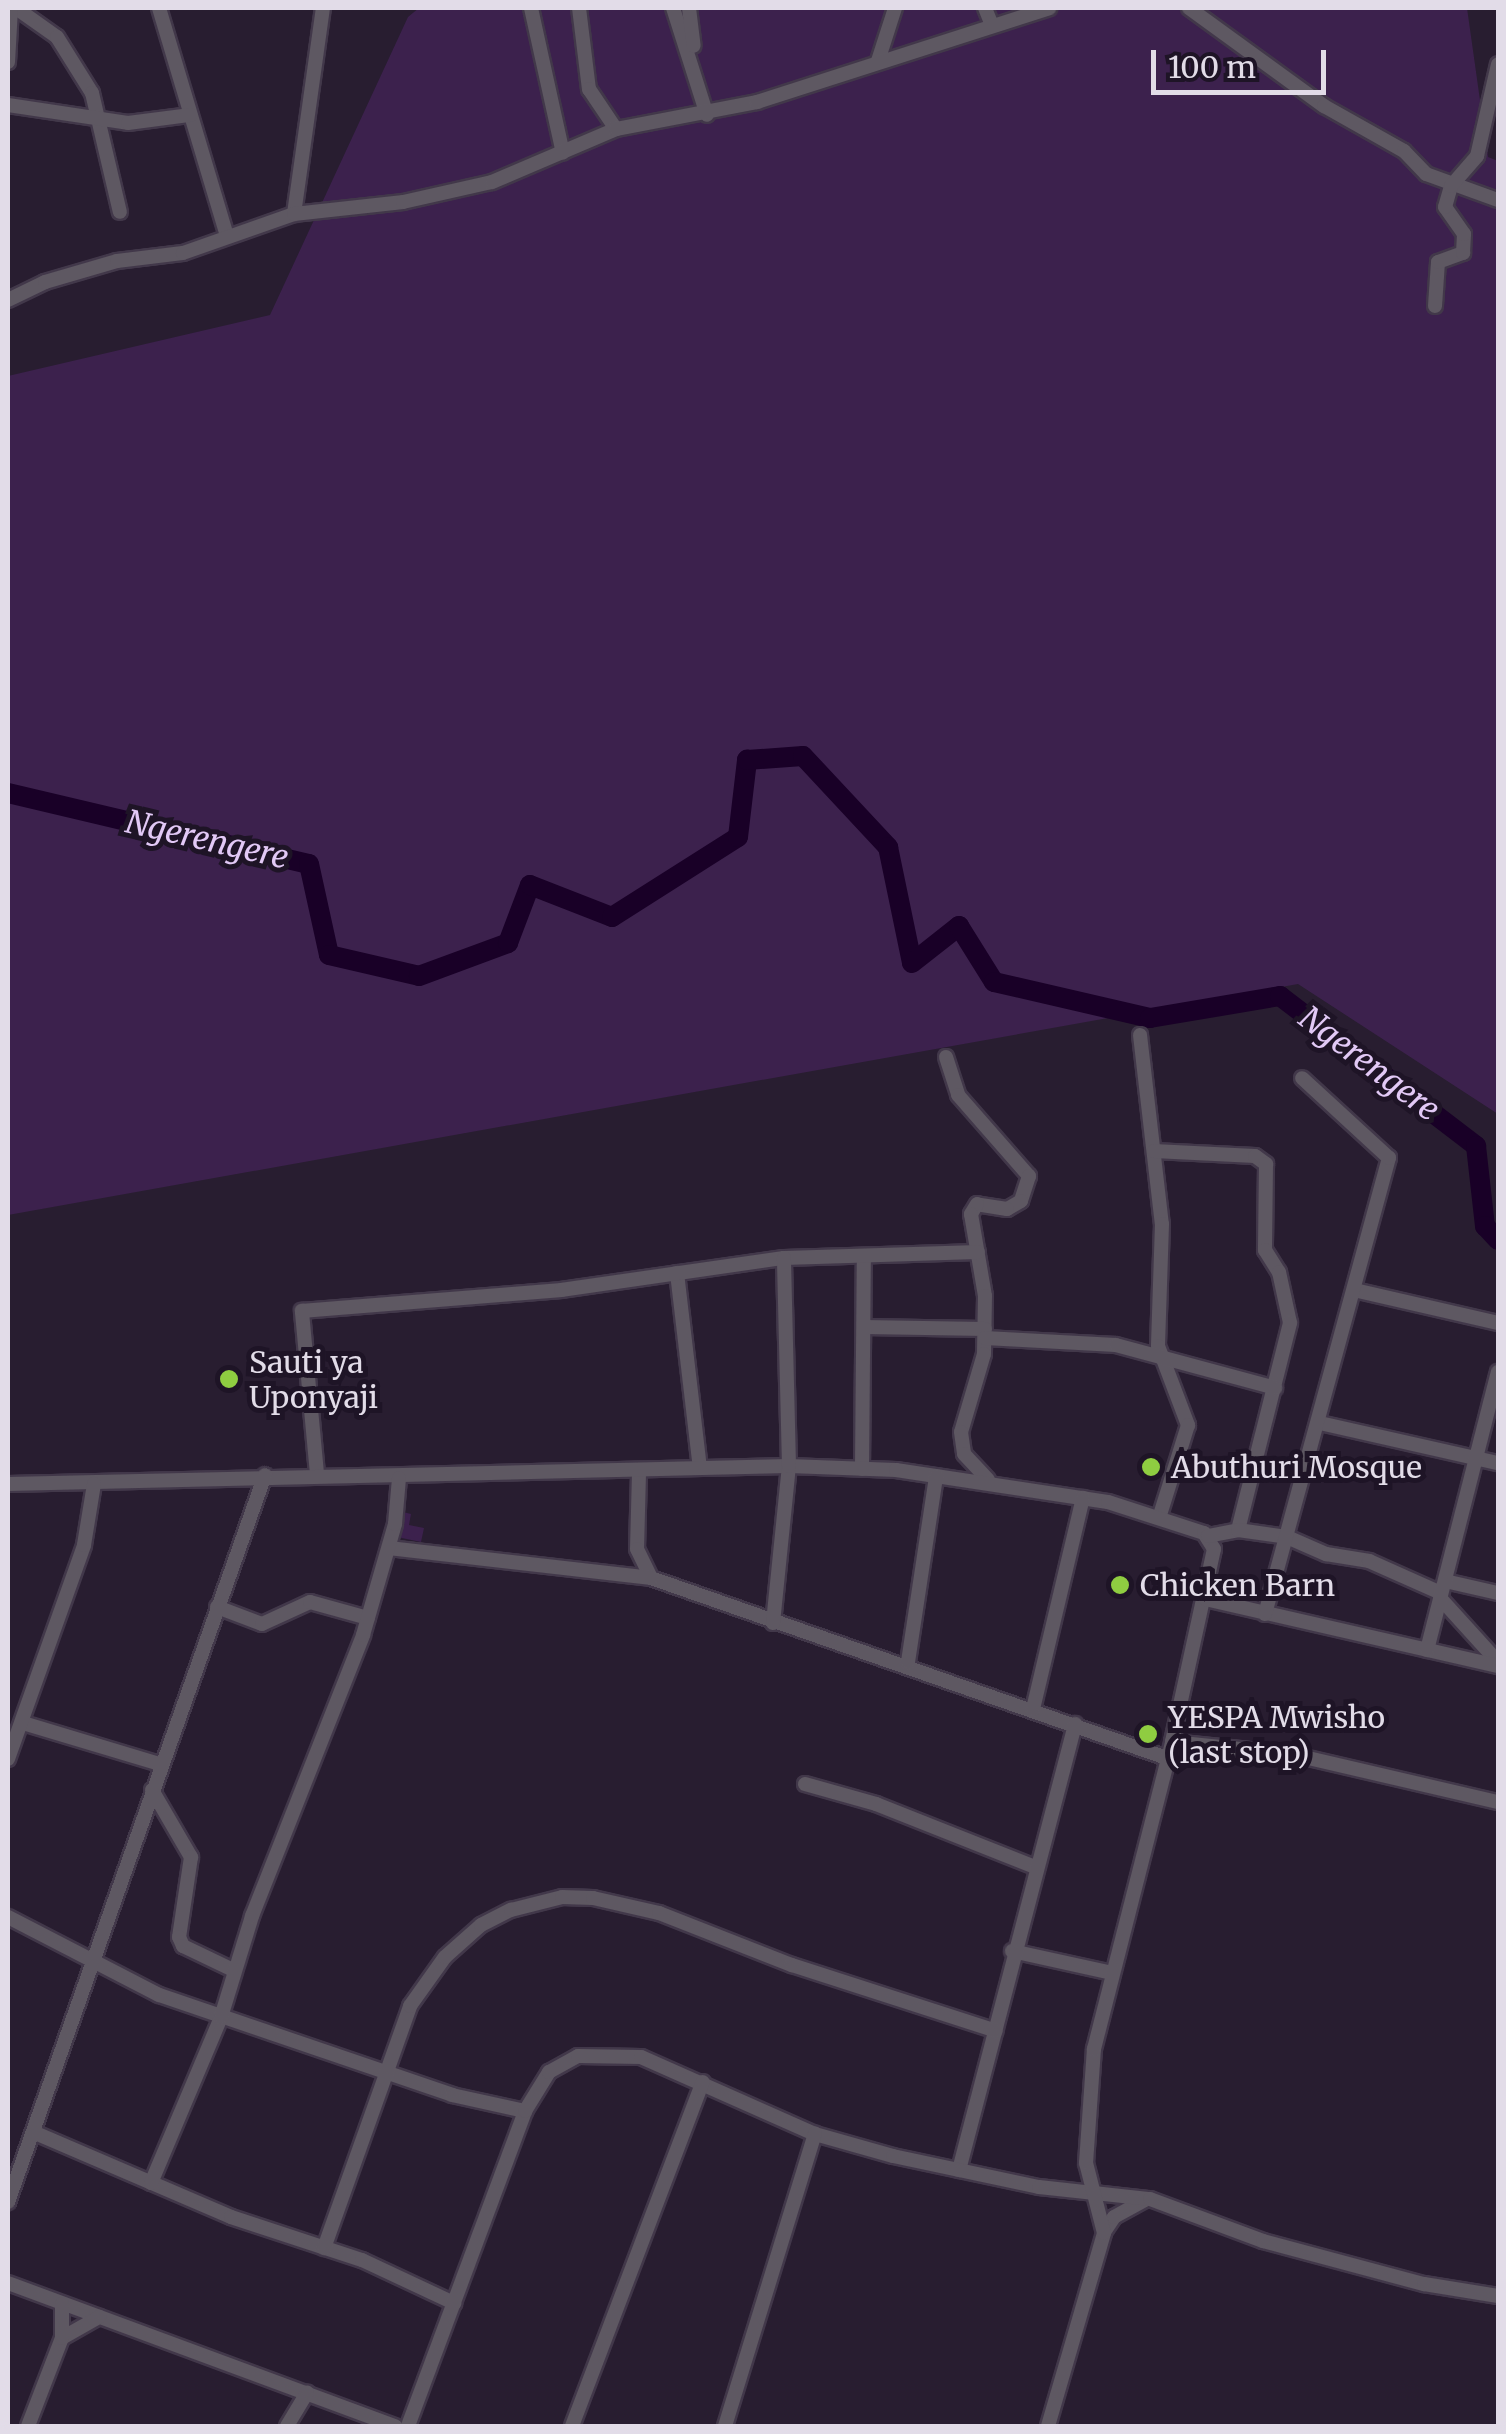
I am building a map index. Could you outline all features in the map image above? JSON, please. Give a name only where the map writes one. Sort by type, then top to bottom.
[{"type":"street","points":[[8,62],[14,8],[57,37],[92,94],[120,212]]},
{"type":"street","points":[[158,8],[190,114],[208,157],[227,236]]},
{"type":"street","points":[[294,214],[323,8]]},
{"type":"street","points":[[531,8],[562,153]]},
{"type":"street","points":[[579,8],[589,89],[616,129]]},
{"type":"street","points":[[673,8],[707,115]]},
{"type":"street","points":[[689,8],[707,115]]},
{"type":"street","points":[[878,61],[895,8]]},
{"type":"street","points":[[985,8],[992,25]]},
{"type":"street","points":[[8,300],[103,265],[183,252],[294,214],[461,190],[616,129],[707,115],[1049,8]]},
{"type":"street","points":[[1190,8],[1324,106],[1451,186],[1498,200]]},
{"type":"street","points":[[1436,306],[1438,262],[1463,253],[1464,234],[1445,207],[1451,186],[1478,156],[1498,64]]},
{"type":"street","points":[[8,105],[128,123],[190,114]]},
{"type":"street","points":[[1140,1035],[1162,1224],[1162,1354],[1188,1424],[1160,1515]]},
{"type":"street","points":[[946,1056],[958,1095],[1030,1176],[1018,1204],[972,1208],[985,1334],[961,1432],[964,1454],[989,1480]]},
{"type":"street","points":[[1265,1614],[1389,1158],[1302,1078]]},
{"type":"street","points":[[1154,1151],[1255,1156],[1266,1164],[1265,1250],[1279,1272],[1290,1323],[1238,1530]]},
{"type":"street","points":[[317,1474],[302,1310],[677,1273],[784,1258],[978,1252]]},
{"type":"street","points":[[862,1469],[864,1256]]},
{"type":"street","points":[[773,1623],[789,1466],[784,1258]]},
{"type":"street","points":[[677,1273],[700,1468]]},
{"type":"street","points":[[1354,1290],[1498,1323]]},
{"type":"street","points":[[864,1327],[1116,1344],[1162,1354],[1217,1377],[1275,1388]]},
{"type":"street","points":[[1427,1650],[1475,1456],[1496,1394],[1498,1372]]},
{"type":"street","points":[[1320,1423],[1498,1463]]},
{"type":"street","points":[[8,1484],[317,1474],[399,1478],[789,1466],[862,1469],[989,1480],[1083,1498],[1160,1515],[1208,1536],[1238,1530],[1287,1537],[1326,1554],[1369,1561],[1442,1591],[1498,1593]]},
{"type":"street","points":[[639,1473],[637,1549],[651,1578]]},
{"type":"street","points":[[8,2202],[95,1965],[160,1764],[265,1475]]},
{"type":"street","points":[[908,1662],[936,1476]]},
{"type":"street","points":[[151,2183],[222,2017],[233,1970],[368,1618],[388,1548],[399,1478]]},
{"type":"street","points":[[8,1760],[84,1545],[94,1484]]},
{"type":"street","points":[[1032,1709],[1083,1498]]},
{"type":"street","points":[[1104,2233],[1102,2210],[1092,2192],[1086,2162],[1094,2049],[1205,1599],[1214,1555],[1208,1536]]},
{"type":"street","points":[[388,1548],[651,1578],[773,1623],[908,1662],[1164,1756]]},
{"type":"street","points":[[1442,1591],[1498,1664]]},
{"type":"street","points":[[1205,1599],[1498,1664]]},
{"type":"street","points":[[218,1607],[262,1624],[310,1602],[368,1618]]},
{"type":"street","points":[[22,1723],[160,1764]]},
{"type":"street","points":[[959,2170],[996,2031],[1012,1951],[1075,1724]]},
{"type":"street","points":[[1172,1742],[1291,1754],[1498,1802]]},
{"type":"street","points":[[805,1784],[876,1804],[1036,1867]]},
{"type":"street","points":[[152,1790],[191,1857],[179,1937],[195,1954],[233,1970]]},
{"type":"street","points":[[324,2248],[384,2069],[410,2006],[445,1957],[481,1925],[562,1897],[659,1913],[792,1965],[996,2031]]},
{"type":"street","points":[[8,1917],[95,1965],[222,2017],[452,2095],[525,2110]]},
{"type":"street","points":[[1012,1951],[1112,1974]]},
{"type":"street","points":[[408,2426],[525,2110],[549,2072],[578,2056],[641,2057],[815,2134],[959,2170],[1150,2199],[1263,2241],[1424,2284],[1498,2296]]},
{"type":"street","points":[[572,2426],[703,2082]]},
{"type":"street","points":[[33,2132],[454,2303]]},
{"type":"street","points":[[726,2426],[815,2134]]},
{"type":"street","points":[[1048,2426],[1104,2233],[1114,2217],[1150,2199]]},
{"type":"street","points":[[8,2284],[395,2426]]},
{"type":"street","points":[[28,2426],[62,2338],[62,2304]]},
{"type":"street","points":[[62,2338],[99,2317]]},
{"type":"street","points":[[287,2426],[307,2393]]},
{"type":"shaded area","points":[[419,8],[1467,8],[1488,157],[1498,161],[1498,1114],[1298,984],[8,1215],[8,376],[270,315],[408,17]]},
{"type":"shaded area","points":[[403,1512],[411,1514],[409,1525],[424,1528],[421,1542],[397,1537]]},
{"type":"waterway","name":"Ngerengere","points":[[8,793],[309,864],[329,955],[419,976],[508,943],[530,885],[612,917],[738,837],[747,760],[803,756],[888,847],[912,963],[959,926],[994,982],[1150,1018],[1280,996],[1476,1146],[1485,1226],[1498,1240]]},
{"type":"place","name":"Sauti ya Uponyaji","points":[[229,1379]]},
{"type":"place","name":"Abuthuri Mosque","points":[[1151,1467]]},
{"type":"place","name":"Chicken Barn","points":[[1120,1585]]},
{"type":"place","name":"YESPA Mwisho (last stop)","points":[[1148,1734]]}]
